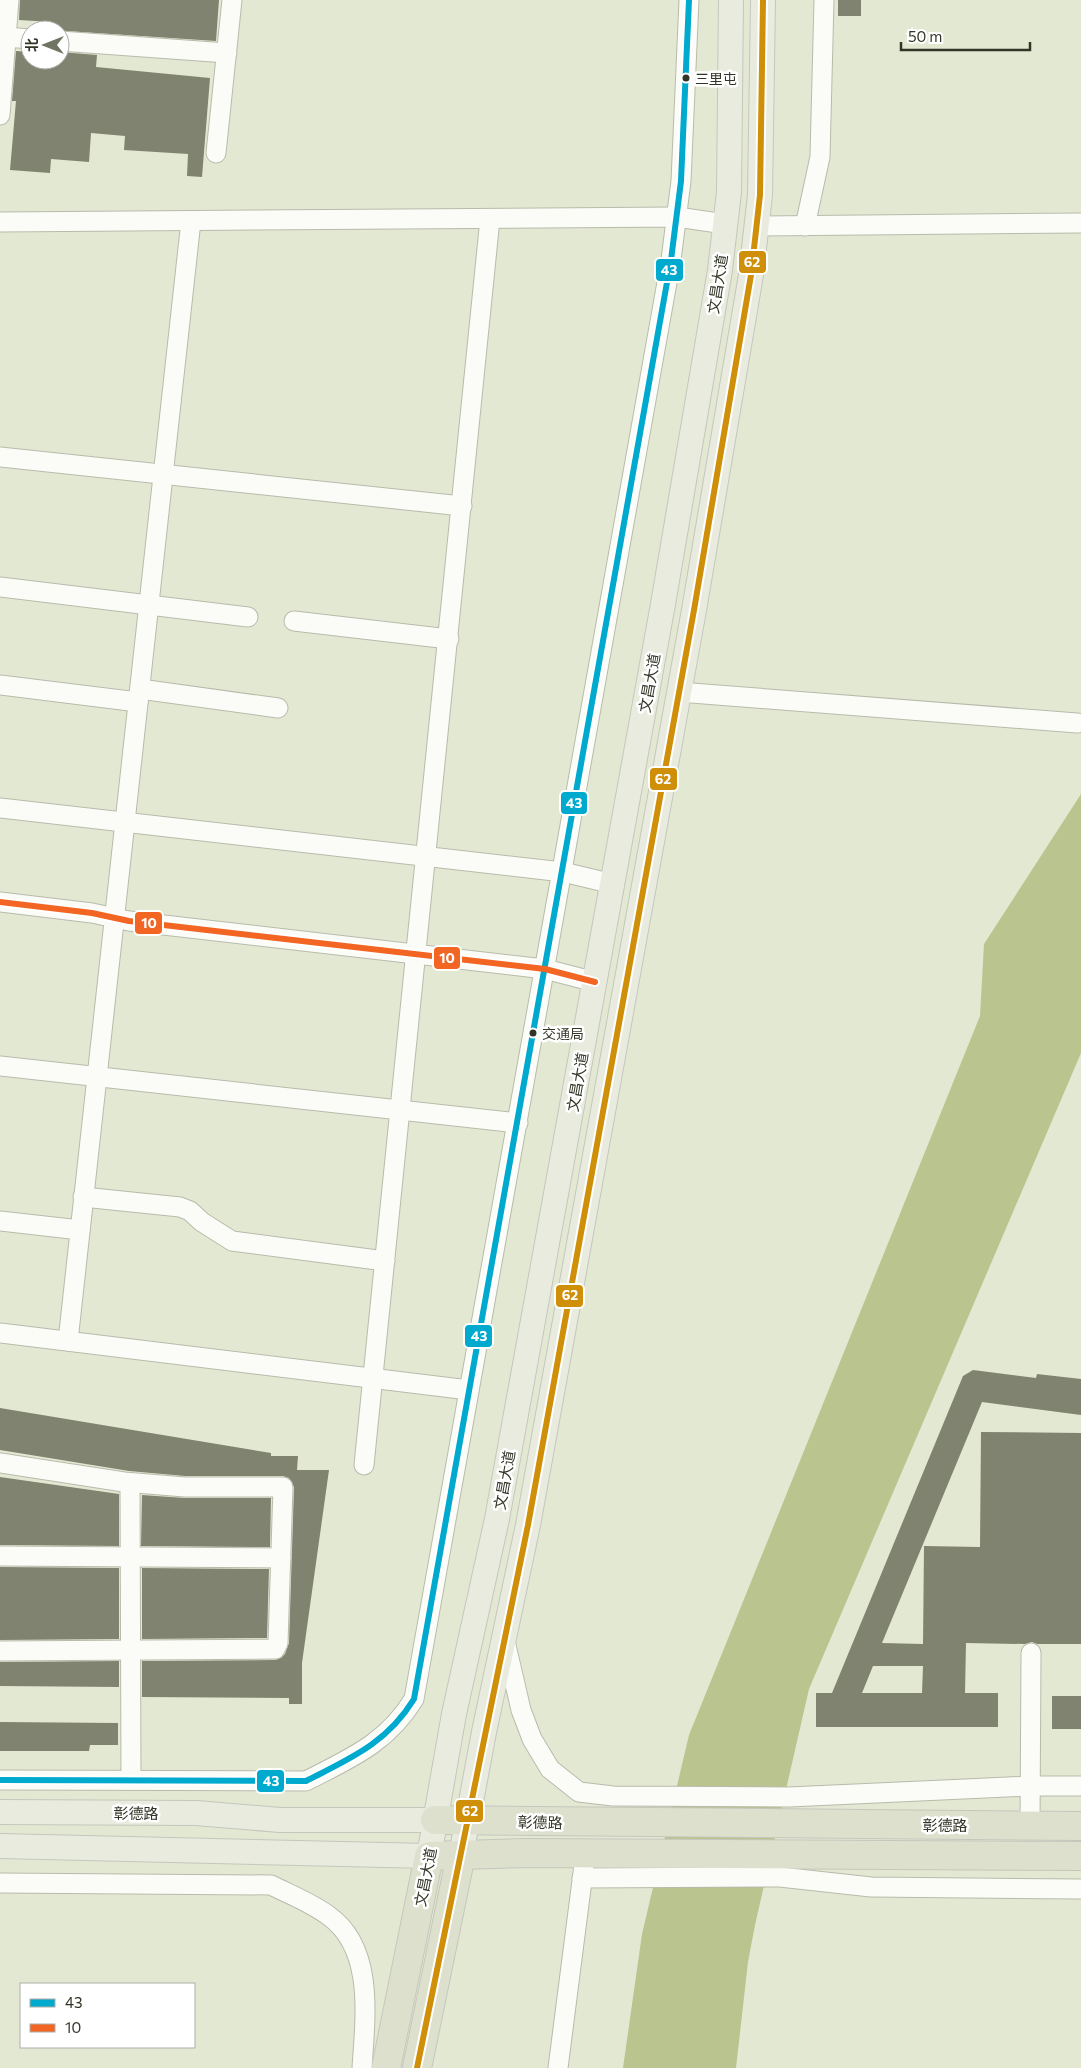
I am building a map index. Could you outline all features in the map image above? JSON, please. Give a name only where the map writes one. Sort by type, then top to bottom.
[{"type":"highway","name":"彰德路","points":[[436,1820],[1081,1826]]},
{"type":"highway","name":"彰德路","points":[[429,1856],[525,1853],[584,1866],[783,1866],[1081,1856]]},
{"type":"highway","name":"文昌大道","points":[[417,2068],[462,1855]]},
{"type":"highway","name":"文昌大道","points":[[386,2068],[429,1856]]},
{"type":"main road","name":"文昌大道","points":[[429,1856],[454,1714],[497,1519],[663,604],[720,270],[726,224],[730,150],[731,0]]},
{"type":"main road","name":"文昌大道","points":[[462,1855],[528,1525],[679,692],[749,284],[757,226],[762,150],[763,0]]},
{"type":"main road","name":"彰德路","points":[[0,1812],[196,1813],[280,1820],[436,1820]]},
{"type":"main road","name":"彰德路","points":[[0,1846],[429,1856]]},
{"type":"street","points":[[0,115],[10,0]]},
{"type":"street","points":[[216,153],[232,0]]},
{"type":"street","points":[[0,1780],[306,1781],[351,1758],[384,1737],[403,1717],[414,1699],[672,260],[682,181],[689,0]]},
{"type":"street","points":[[806,226],[820,158],[824,0]]},
{"type":"street","points":[[6,37],[20,38]]},
{"type":"street","points":[[70,42],[227,53]]},
{"type":"street","points":[[0,222],[677,217],[726,224]]},
{"type":"street","points":[[364,1465],[427,857],[490,219]]},
{"type":"street","points":[[68,1341],[191,221]]},
{"type":"street","points":[[757,226],[1081,223]]},
{"type":"street","points":[[0,457],[462,506]]},
{"type":"street","points":[[0,587],[248,617]]},
{"type":"street","points":[[294,621],[449,639]]},
{"type":"street","points":[[0,685],[278,708]]},
{"type":"street","points":[[679,692],[1077,723]]},
{"type":"street","points":[[0,808],[563,872],[613,884]]},
{"type":"street","points":[[0,902],[92,913],[129,922],[546,970],[595,982]]},
{"type":"street","points":[[0,1066],[518,1123]]},
{"type":"street","points":[[83,1197],[180,1206],[232,1241],[385,1261]]},
{"type":"street","points":[[0,1221],[80,1230]]},
{"type":"street","points":[[0,1333],[469,1390]]},
{"type":"street","points":[[0,1463],[130,1483],[185,1487],[283,1487],[278,1643],[275,1649],[0,1651]]},
{"type":"street","points":[[130,1483],[131,1780]]},
{"type":"street","points":[[0,1556],[281,1558]]},
{"type":"street","points":[[504,1639],[521,1710],[532,1739],[550,1768],[579,1792],[621,1796],[789,1797],[1031,1786],[1081,1786]]},
{"type":"street","points":[[1030,1826],[1032,1653]]},
{"type":"street","points":[[558,2068],[584,1866]]},
{"type":"street","points":[[783,1866],[872,1887],[1081,1889]]},
{"type":"street","points":[[0,1883],[271,1885],[305,1901],[331,1917],[352,1940],[362,1973],[365,2015],[362,2068]]},
{"type":"shaded area","points":[[1081,794],[1081,1053],[809,1689],[755,1925],[748,1962],[736,2068],[623,2068],[642,1934],[689,1735],[980,1016],[984,944]]},
{"type":"building","points":[[20,0],[219,0],[216,41],[70,31],[70,20],[19,20]]},
{"type":"building","points":[[838,0],[861,0],[861,16],[838,16]]},
{"type":"building","points":[[16,51],[20,51],[20,70],[70,70],[70,53],[97,55],[96,67],[210,78],[202,177],[187,176],[188,154],[124,150],[125,136],[91,133],[89,162],[51,159],[50,173],[10,170],[16,101],[12,101]]},
{"type":"building","points":[[973,1370],[1036,1378],[1037,1374],[1081,1379],[1081,1415],[982,1402],[882,1643],[923,1644],[924,1546],[980,1547],[981,1432],[1081,1433],[1081,1644],[1037,1644],[1032,1642],[1025,1644],[966,1643],[965,1693],[998,1693],[998,1727],[816,1727],[816,1693],[832,1693],[963,1376]],"holes":[[[873,1666],[923,1666],[922,1693],[862,1693]]]},
{"type":"building","points":[[0,1408],[271,1453],[271,1456],[298,1456],[297,1470],[329,1470],[302,1663],[302,1704],[289,1704],[289,1698],[142,1697],[142,1661],[275,1660],[285,1654],[289,1643],[294,1487],[289,1478],[283,1476],[185,1476],[129,1471],[0,1450]]},
{"type":"building","points":[[0,1477],[119,1494],[119,1546],[0,1545]]},
{"type":"building","points":[[142,1495],[185,1498],[271,1498],[270,1547],[141,1546]]},
{"type":"building","points":[[0,1567],[119,1568],[119,1639],[0,1640]]},
{"type":"building","points":[[142,1568],[269,1569],[267,1638],[142,1639]]},
{"type":"building","points":[[119,1661],[119,1687],[0,1686],[0,1662]]},
{"type":"building","points":[[1052,1696],[1081,1696],[1081,1729],[1052,1729]]},
{"type":"building","points":[[0,1722],[118,1723],[118,1745],[90,1745],[89,1751],[0,1751]]},
{"type":"transit line","name":"43","points":[[0,1780],[306,1781],[367,1748],[392,1727],[414,1699],[671,260],[681,181],[689,0]]},
{"type":"transit line","name":"62","points":[[417,2068],[528,1525],[694,610],[751,275],[760,195],[763,0]]},
{"type":"transit line","name":"10","points":[[0,902],[92,913],[129,921],[545,969],[595,982]]},
{"type":"place","name":"三里屯","points":[[686,78]]},
{"type":"place","name":"交通局","points":[[533,1033]]}]
